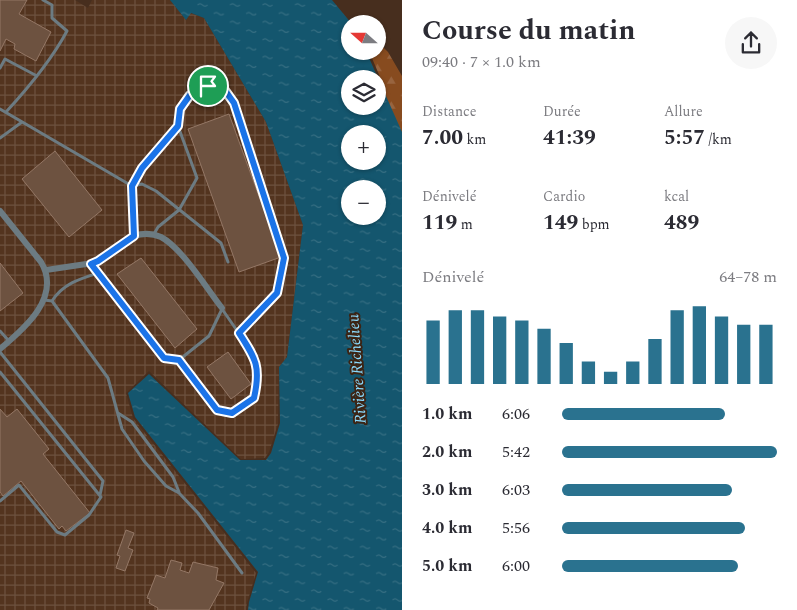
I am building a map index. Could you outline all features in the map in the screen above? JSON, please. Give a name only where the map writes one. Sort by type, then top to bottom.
[{"type":"street","points":[[0,211],[46,270],[44,300],[29,323],[0,350]]},
{"type":"street","points":[[46,270],[91,264],[134,236],[140,234],[153,235],[166,240],[178,252],[222,308]]},
{"type":"lane","points":[[43,0],[52,5]]},
{"type":"lane","points":[[6,112],[30,86],[59,45],[66,31],[52,18],[52,5],[56,0]]},
{"type":"lane","points":[[0,68],[5,59],[37,76]]},
{"type":"lane","points":[[153,235],[158,226],[179,210],[196,178],[178,126],[180,109],[190,95],[208,86],[224,89],[234,103],[284,258],[277,293],[239,333]]},
{"type":"lane","points":[[0,109],[132,186],[142,184],[156,191],[221,243],[228,262]]},
{"type":"lane","points":[[0,138],[22,122]]},
{"type":"lane","points":[[134,236],[132,186],[142,168],[178,126]]},
{"type":"lane","points":[[91,264],[164,358],[179,360],[217,410],[232,413],[254,398],[259,379],[254,356],[222,308]]},
{"type":"lane","points":[[52,301],[65,286],[80,278],[98,274]]},
{"type":"lane","points":[[44,300],[52,301],[108,378],[122,429],[144,461],[166,486],[179,493],[198,513],[242,573]]},
{"type":"lane","points":[[179,360],[209,336],[222,308]]},
{"type":"lane","points":[[0,331],[9,341]]},
{"type":"lane","points":[[0,350],[103,481],[99,496],[101,497],[89,516],[65,535],[57,532],[19,485],[0,501]]},
{"type":"lane","points":[[0,372],[99,496]]},
{"type":"lane","points":[[118,413],[132,422],[173,477],[179,493]]},
{"type":"shaded area","points":[[0,0],[75,0],[88,8],[92,0],[170,0],[186,20],[190,13],[204,18],[266,122],[303,225],[287,357],[279,367],[278,424],[269,452],[265,458],[241,459],[149,371],[126,393],[133,418],[256,573],[246,610],[0,610]]},
{"type":"green space","points":[[386,50],[402,76],[402,136],[386,97],[386,70],[377,70],[373,60],[386,60]]},
{"type":"water","name":"Rivière Richelieu","points":[[170,0],[332,0],[344,15],[341,15],[341,60],[370,60],[374,70],[341,70],[341,115],[386,115],[386,96],[402,132],[402,610],[248,610],[258,572],[135,417],[128,393],[149,374],[240,460],[266,460],[271,453],[280,423],[279,367],[287,357],[303,225],[266,122],[204,18],[191,13],[186,20]]},
{"type":"building","points":[[0,0],[27,0],[19,14],[51,32],[36,61],[14,49],[15,44],[6,39],[0,51]]},
{"type":"building","points":[[229,114],[281,257],[239,272],[188,129]]},
{"type":"building","points":[[55,151],[102,210],[69,237],[22,179]]},
{"type":"building","points":[[141,258],[197,329],[175,348],[117,274]]},
{"type":"building","points":[[0,263],[23,293],[0,311]]},
{"type":"building","points":[[228,352],[251,384],[231,399],[207,367]]},
{"type":"building","points":[[0,409],[7,417],[17,409],[49,449],[43,454],[90,513],[66,531],[62,526],[59,529],[21,481],[3,496],[0,492]]},
{"type":"building","points":[[126,530],[134,533],[128,548],[133,550],[125,571],[116,568],[120,556],[117,555]]},
{"type":"building","points":[[171,560],[182,563],[180,570],[189,573],[193,562],[218,568],[216,580],[224,583],[209,610],[157,610],[158,608],[149,603],[150,599],[147,598],[156,575],[165,578]]},
{"type":"route","points":[[208,86],[224,89],[234,103],[284,258],[277,293],[239,333],[254,356],[259,379],[254,398],[232,413],[217,410],[179,360],[164,358],[91,264],[134,236],[132,186],[142,168],[178,126],[180,109],[190,95],[208,86]]}]
